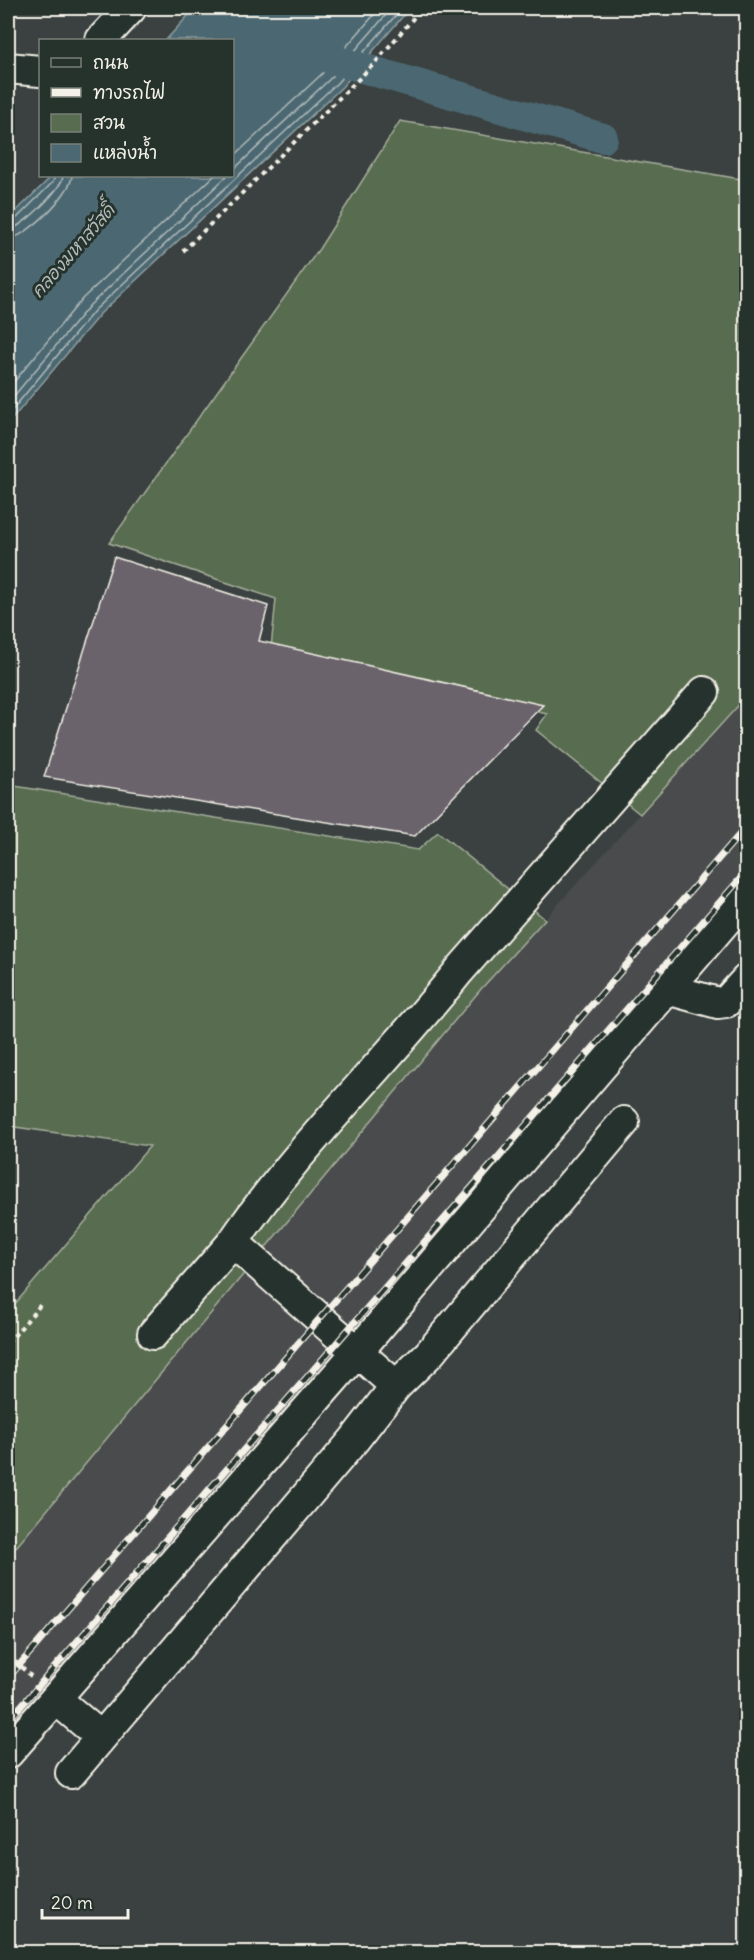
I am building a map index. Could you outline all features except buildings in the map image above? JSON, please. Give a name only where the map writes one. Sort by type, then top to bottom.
[{"type":"street","points":[[102,39],[131,8]]},
{"type":"street","points":[[8,68],[39,71]]},
{"type":"street","points":[[153,1334],[233,1242],[274,1185],[327,1121],[428,1010],[459,971],[704,692]]},
{"type":"street","points":[[8,1753],[358,1351],[747,897]]},
{"type":"street","points":[[667,989],[718,1003],[726,1002],[747,980]]},
{"type":"street","points":[[71,1773],[354,1440],[396,1386],[429,1354],[624,1122]]},
{"type":"street","points":[[233,1242],[396,1386]]},
{"type":"street","points":[[56,1699],[101,1737]]},
{"type":"path","points":[[183,251],[375,63],[422,8]]},
{"type":"path","points":[[8,1343],[42,1303]]},
{"type":"shaded area","points":[[746,697],[746,891],[8,1740],[8,1557],[481,989]]},
{"type":"green space","points":[[400,121],[746,180],[746,697],[640,814],[536,730],[547,714],[271,648],[276,599],[109,543],[319,249]]},
{"type":"green space","points":[[8,785],[418,850],[438,832],[545,919],[481,989],[8,1557],[8,1312],[150,1146],[8,1126]]},
{"type":"water","name":"คลองมหาสวัสดิ์","points":[[195,8],[410,8],[342,87],[100,314],[8,424],[8,219],[51,177],[234,177],[234,39],[167,39]]},
{"type":"waterway","points":[[321,56],[603,138]]},
{"type":"railway","points":[[8,1678],[746,827]]},
{"type":"railway","points":[[8,1721],[746,872]]}]
